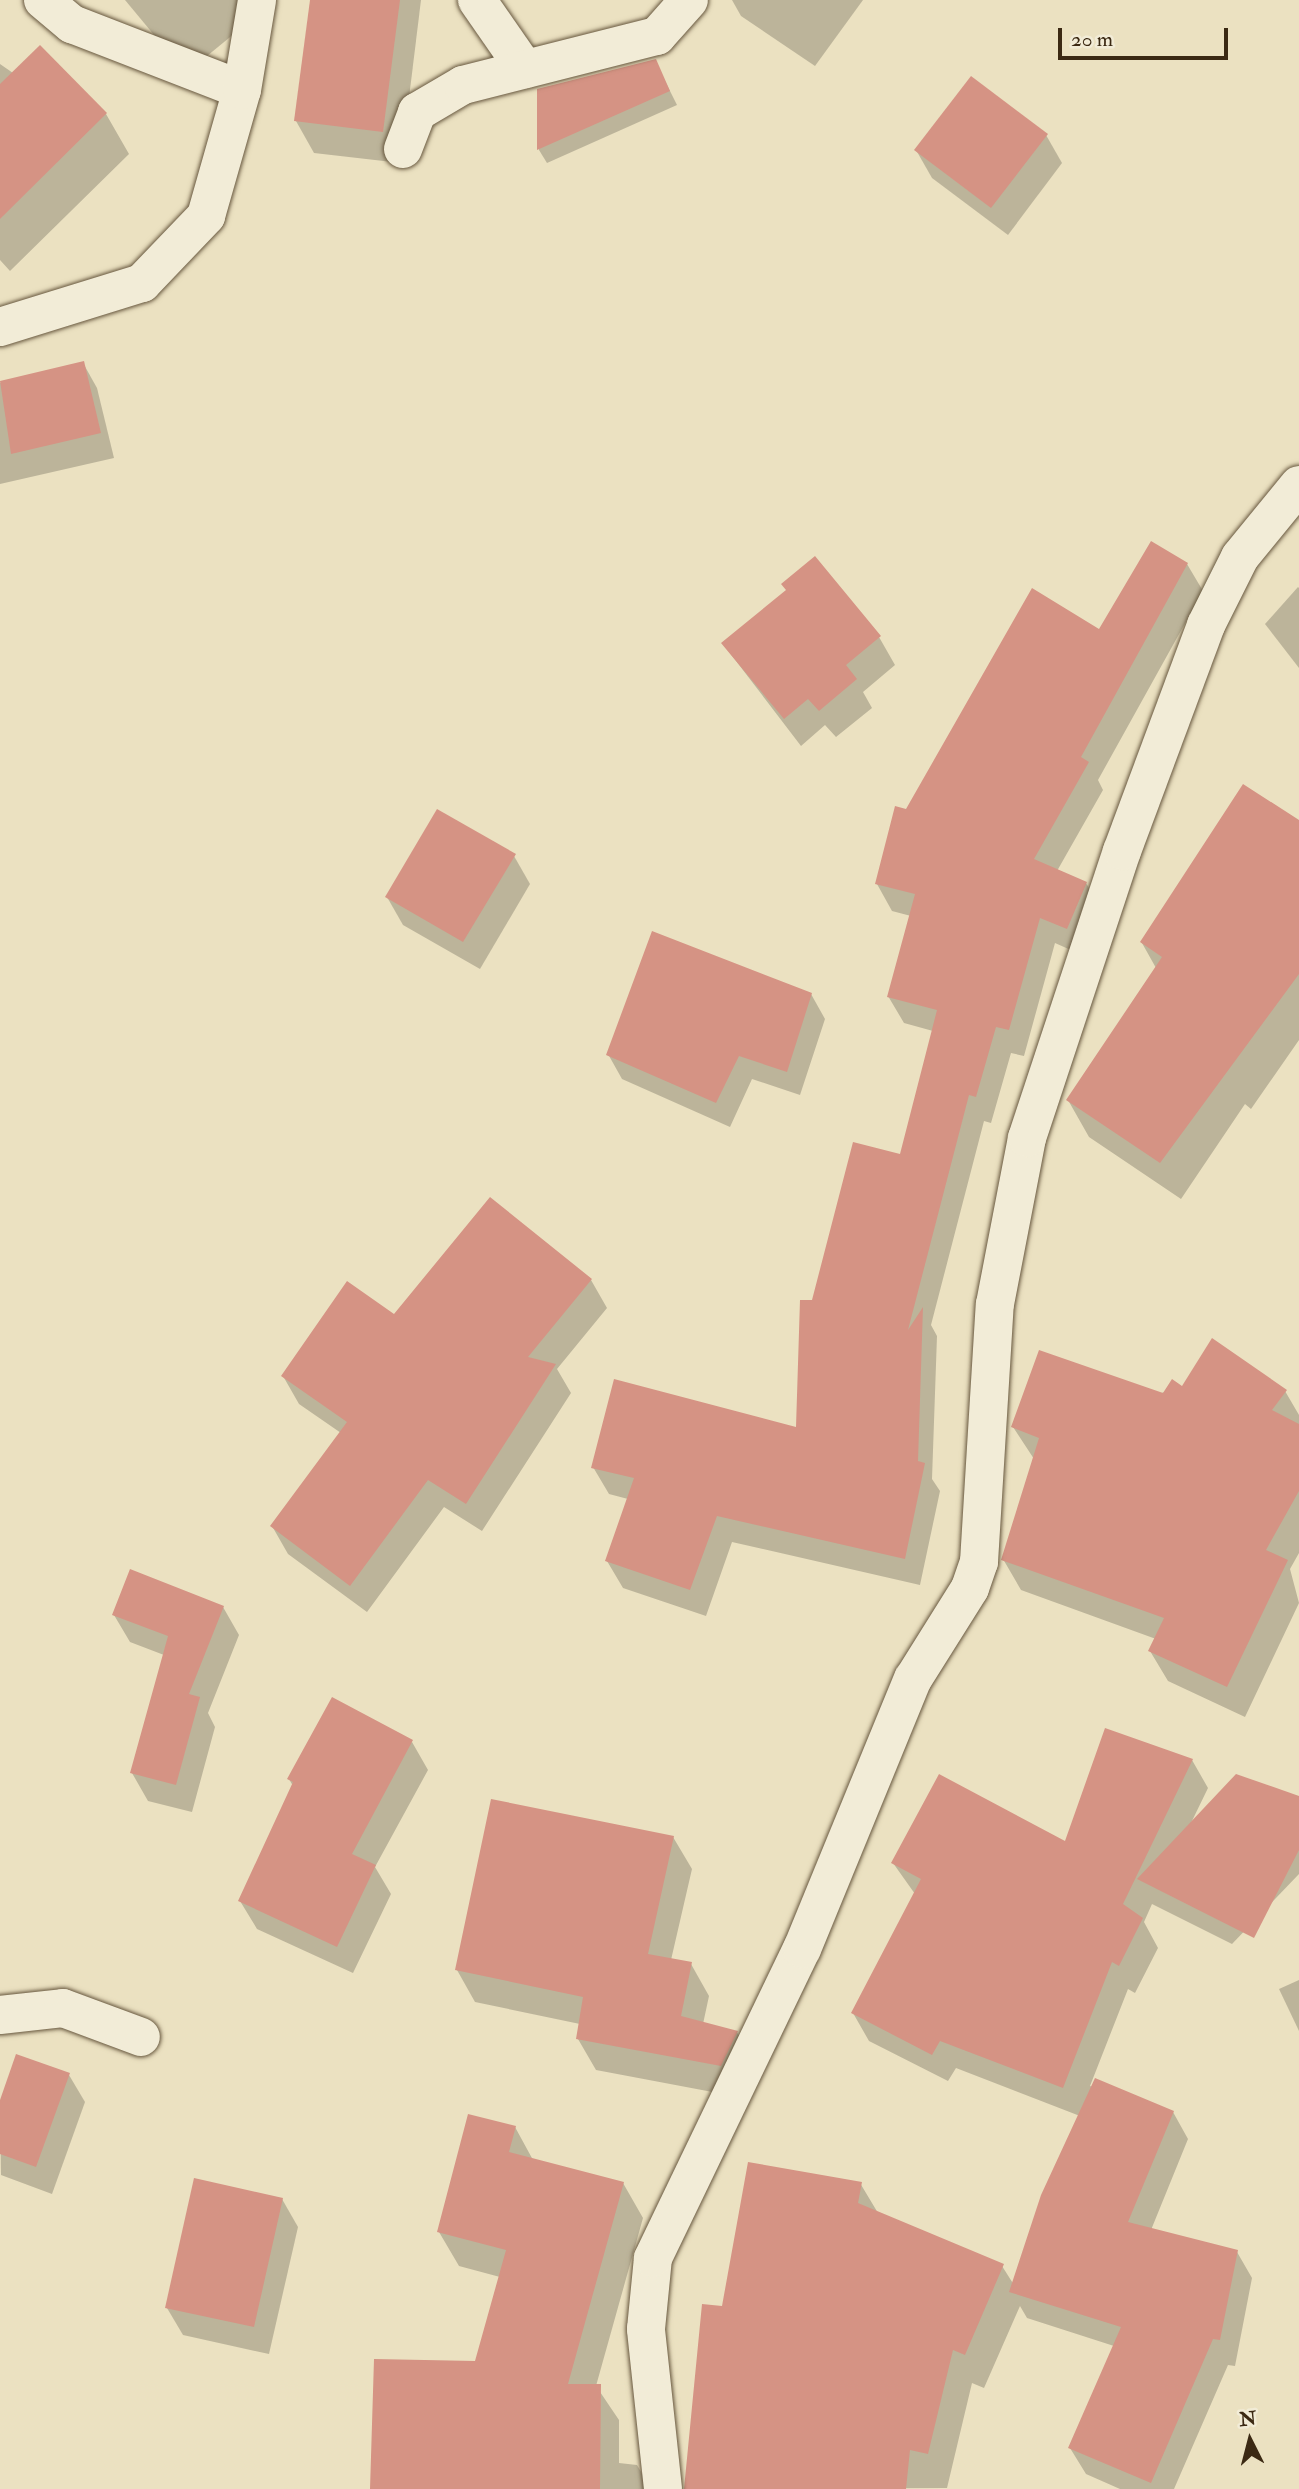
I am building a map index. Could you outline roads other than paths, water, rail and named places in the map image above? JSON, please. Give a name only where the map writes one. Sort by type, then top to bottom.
[{"type":"street","points":[[43,0],[72,24],[242,90]]},
{"type":"street","points":[[0,327],[142,283],[206,216],[242,90],[257,0]]},
{"type":"street","points":[[477,0],[525,68]]},
{"type":"street","points":[[403,149],[417,112],[463,85],[657,36],[689,0]]},
{"type":"street","points":[[663,2489],[646,2329],[653,2258],[802,1949],[913,1679],[970,1588],[979,1562],[995,1304],[1027,1138],[1122,851],[1206,625],[1240,556],[1299,485]]},
{"type":"street","points":[[0,2015],[63,2008],[141,2037]]}]
